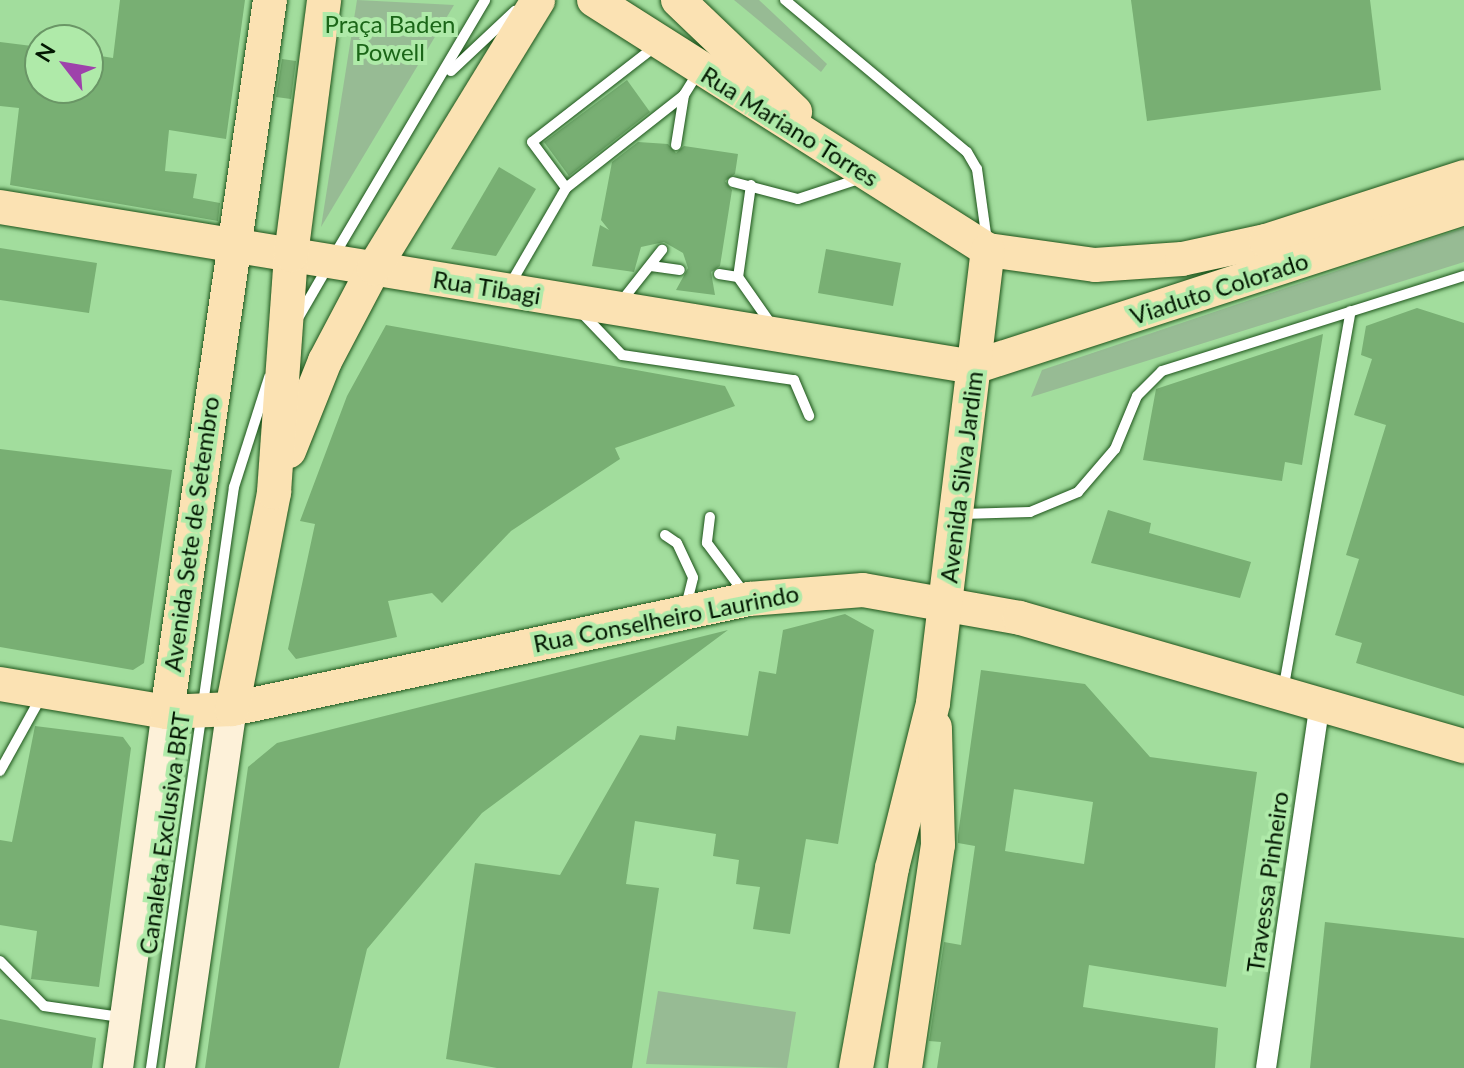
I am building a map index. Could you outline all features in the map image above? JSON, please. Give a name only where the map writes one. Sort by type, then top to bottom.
[{"type":"main road","name":"Avenida Sete de Setembro","points":[[118,1068],[231,245],[270,0]]},
{"type":"main road","points":[[274,492],[291,255],[324,0]]},
{"type":"main road","points":[[180,1068],[217,710],[274,492],[325,361],[374,268],[538,0]]},
{"type":"main road","name":"Rua Mariano Torres","points":[[594,0],[659,44],[692,82],[858,169],[988,250]]},
{"type":"main road","points":[[678,0],[858,169]]},
{"type":"main road","name":"Viaduto Colorado","points":[[988,250],[1095,265],[1182,259],[1266,241],[1464,177]]},
{"type":"main road","name":"Rua Tibagi","points":[[0,207],[974,367]]},
{"type":"main road","name":"Viaduto Colorado","points":[[974,367],[1464,208]]},
{"type":"main road","name":"Avenida Silva Jardim","points":[[856,1068],[892,868],[933,703],[988,250]]},
{"type":"main road","name":"Rua Conselheiro Laurindo","points":[[0,684],[167,712],[217,710],[685,611],[826,589],[946,599],[1464,746]]},
{"type":"main road","name":"Avenida Silva Jardim","points":[[905,1068],[938,845],[933,703]]},
{"type":"street","name":"Travessa Pinheiro","points":[[1266,1068],[1320,704]]},
{"type":"lane","name":"Canaleta Exclusiva BRT","points":[[441,80],[527,0]]},
{"type":"lane","points":[[785,0],[967,152],[977,169],[988,250]]},
{"type":"lane","name":"Canaleta Exclusiva BRT","points":[[151,1068],[217,710],[240,464],[287,340],[330,261],[486,2]]},
{"type":"lane","points":[[566,188],[532,142],[659,44]]},
{"type":"lane","points":[[676,145],[692,82]]},
{"type":"lane","points":[[508,290],[566,188],[692,82]]},
{"type":"lane","points":[[733,182],[798,199],[858,169]]},
{"type":"lane","points":[[751,185],[738,277],[778,335]]},
{"type":"lane","points":[[616,308],[662,250]]},
{"type":"lane","points":[[651,266],[680,270]]},
{"type":"lane","points":[[719,274],[738,277]]},
{"type":"lane","points":[[956,514],[1030,512],[1078,492],[1115,449],[1137,396],[1162,371],[1464,276]]},
{"type":"lane","points":[[572,301],[622,355],[794,380],[809,416]]},
{"type":"lane","points":[[1283,693],[1351,311]]},
{"type":"lane","points":[[710,517],[707,543],[749,599]]},
{"type":"lane","points":[[665,535],[677,543],[693,578],[685,611]]},
{"type":"lane","points":[[0,771],[43,691]]},
{"type":"lane","points":[[0,961],[44,1006],[125,1017]]},
{"type":"green space","name":"Praça Baden Powell","points":[[357,0],[454,5],[321,227]]},
{"type":"green space","points":[[734,0],[759,0],[827,64],[821,72]]},
{"type":"green space","points":[[1464,228],[1464,262],[1031,397],[1042,370]]},
{"type":"green space","points":[[658,991],[796,1012],[787,1068],[646,1064]]},
{"type":"building","points":[[120,0],[245,0],[226,139],[169,130],[165,171],[197,174],[193,198],[220,203],[218,221],[10,185],[19,108],[0,106],[0,42],[24,45],[24,104],[104,104],[104,57],[113,58]]},
{"type":"building","points":[[1131,0],[1370,0],[1381,90],[1147,121]]},
{"type":"building","points":[[282,59],[296,61],[291,99],[276,97]]},
{"type":"building","points":[[627,80],[650,112],[569,176],[544,142]]},
{"type":"building","points":[[638,142],[668,144],[676,153],[684,146],[738,154],[735,174],[725,181],[732,190],[720,266],[711,272],[715,295],[676,290],[688,268],[683,253],[664,242],[641,247],[634,272],[592,266],[600,225],[609,230],[601,220],[612,162]]},
{"type":"building","points":[[499,167],[536,189],[496,256],[451,249]]},
{"type":"building","points":[[0,248],[97,263],[89,313],[0,300]]},
{"type":"building","points":[[826,249],[901,263],[893,306],[818,293]]},
{"type":"building","points":[[1417,308],[1464,323],[1464,696],[1356,663],[1362,643],[1335,635],[1359,559],[1346,555],[1386,425],[1354,415],[1372,359],[1361,355],[1366,326]]},
{"type":"building","points":[[386,325],[725,386],[735,406],[615,448],[620,459],[511,531],[442,603],[432,593],[388,601],[397,637],[296,659],[288,649],[315,524],[300,521],[347,396]]},
{"type":"building","points":[[1323,334],[1302,465],[1285,462],[1282,481],[1143,460],[1156,389]]},
{"type":"building","points":[[0,449],[172,470],[144,663],[133,670],[0,647]]},
{"type":"building","points":[[1108,510],[1151,523],[1149,533],[1251,562],[1240,598],[1091,563]]},
{"type":"building","points":[[845,614],[874,630],[838,844],[806,839],[790,934],[753,929],[760,887],[736,884],[739,860],[713,856],[716,834],[635,821],[626,884],[659,888],[632,1068],[497,1068],[446,1059],[475,863],[560,875],[640,735],[675,740],[677,726],[748,736],[759,671],[776,674],[783,630]]},
{"type":"building","points":[[728,630],[482,813],[367,949],[339,1068],[205,1068],[248,767],[277,743]]},
{"type":"building","points":[[981,670],[1085,684],[1150,757],[1257,772],[1226,987],[1089,965],[1083,1007],[1218,1028],[1215,1068],[937,1068],[941,1042],[929,1041],[944,942],[961,945],[975,846],[958,843]],"holes":[[[1014,789],[1093,802],[1084,864],[1005,851]]]},
{"type":"building","points":[[35,726],[123,737],[131,748],[99,987],[31,979],[37,931],[0,925],[0,840],[12,842]]},
{"type":"building","points":[[1325,922],[1464,938],[1464,1068],[1310,1068]]},
{"type":"building","points":[[0,1019],[96,1038],[92,1068],[0,1068]]}]
